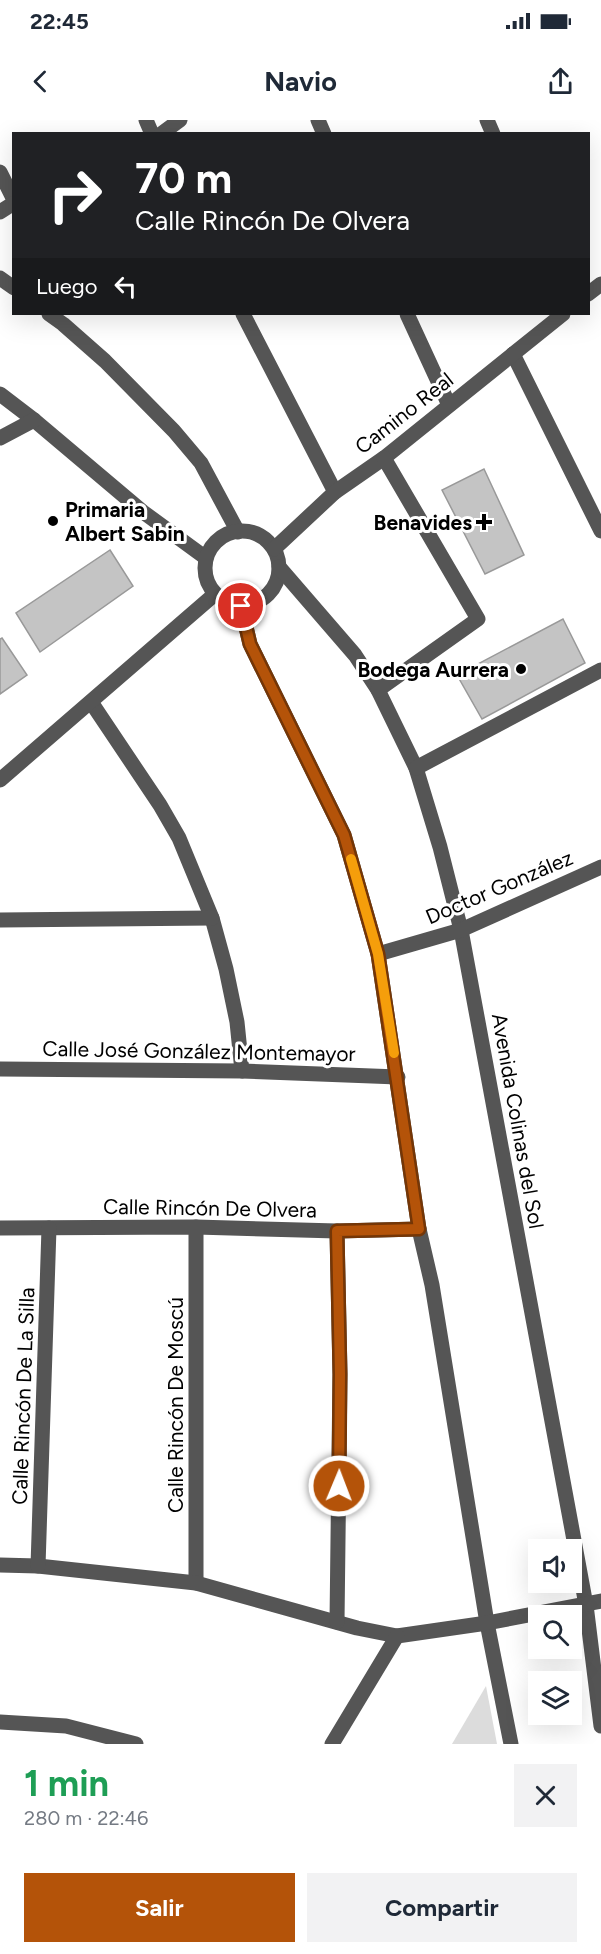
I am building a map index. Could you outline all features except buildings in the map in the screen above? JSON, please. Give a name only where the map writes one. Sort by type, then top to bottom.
[{"type":"street","points":[[164,132],[180,120]]},
{"type":"street","points":[[0,172],[12,197]]},
{"type":"street","points":[[0,212],[12,203]]},
{"type":"street","points":[[50,315],[105,361],[174,431],[201,463],[238,532]]},
{"type":"street","points":[[244,315],[335,492]]},
{"type":"street","points":[[407,315],[449,405]]},
{"type":"street","name":"Camino Real","points":[[274,549],[335,492],[384,458],[562,315]]},
{"type":"street","points":[[513,354],[601,531]]},
{"type":"street","points":[[0,394],[143,512],[206,558]]},
{"type":"street","points":[[0,438],[34,420]]},
{"type":"street","points":[[378,690],[478,619],[384,458]]},
{"type":"street","points":[[238,532],[257,534],[267,540],[274,549],[279,567],[277,579],[272,590],[264,598],[253,604],[241,606],[222,600],[215,594],[206,577],[206,558],[217,541],[225,535],[238,532]]},
{"type":"street","name":"Avenida Colinas del Sol","points":[[279,567],[355,655],[378,690],[417,768],[440,847],[461,930],[586,1605],[601,1726]]},
{"type":"street","points":[[2,776],[215,594]]},
{"type":"street","points":[[241,606],[250,644],[344,835],[378,954],[419,1229],[432,1285],[487,1623],[511,1744]]},
{"type":"street","points":[[417,768],[601,670]]},
{"type":"street","points":[[91,702],[160,805],[179,838],[212,918],[237,1022],[242,1071]]},
{"type":"street","name":"Doctor González","points":[[378,954],[461,930],[601,867]]},
{"type":"street","points":[[0,920],[212,918]]},
{"type":"street","name":"Calle José González Montemayor","points":[[0,1069],[242,1071],[398,1077]]},
{"type":"street","name":"Calle Rincón De Olvera","points":[[0,1227],[196,1227],[337,1231],[419,1229]]},
{"type":"street","name":"Calle Rincón De Moscú","points":[[196,1227],[196,1584]]},
{"type":"street","name":"Calle Rincón De La Silla","points":[[38,1566],[49,1228]]},
{"type":"street","points":[[337,1231],[340,1374],[337,1622]]},
{"type":"street","points":[[0,1565],[38,1566],[196,1584],[397,1636],[487,1623],[601,1601]]},
{"type":"street","points":[[332,1744],[397,1636]]},
{"type":"street","points":[[0,1722],[66,1726],[136,1744]]},
{"type":"shaded area","points":[[486,1686],[497,1744],[452,1744]]},
{"type":"slow traffic","points":[[351,859],[378,954],[394,1053]]},
{"type":"place","name":"Primaria Albert Sabin","points":[[53,521]]},
{"type":"place","name":"Benavides","points":[[484,522]]},
{"type":"place","name":"Bodega Aurrera","points":[[521,669]]},
{"type":"route","points":[[241,606],[250,644],[344,835],[350,855],[378,954],[419,1229],[337,1231],[340,1374],[339,1486]]}]
